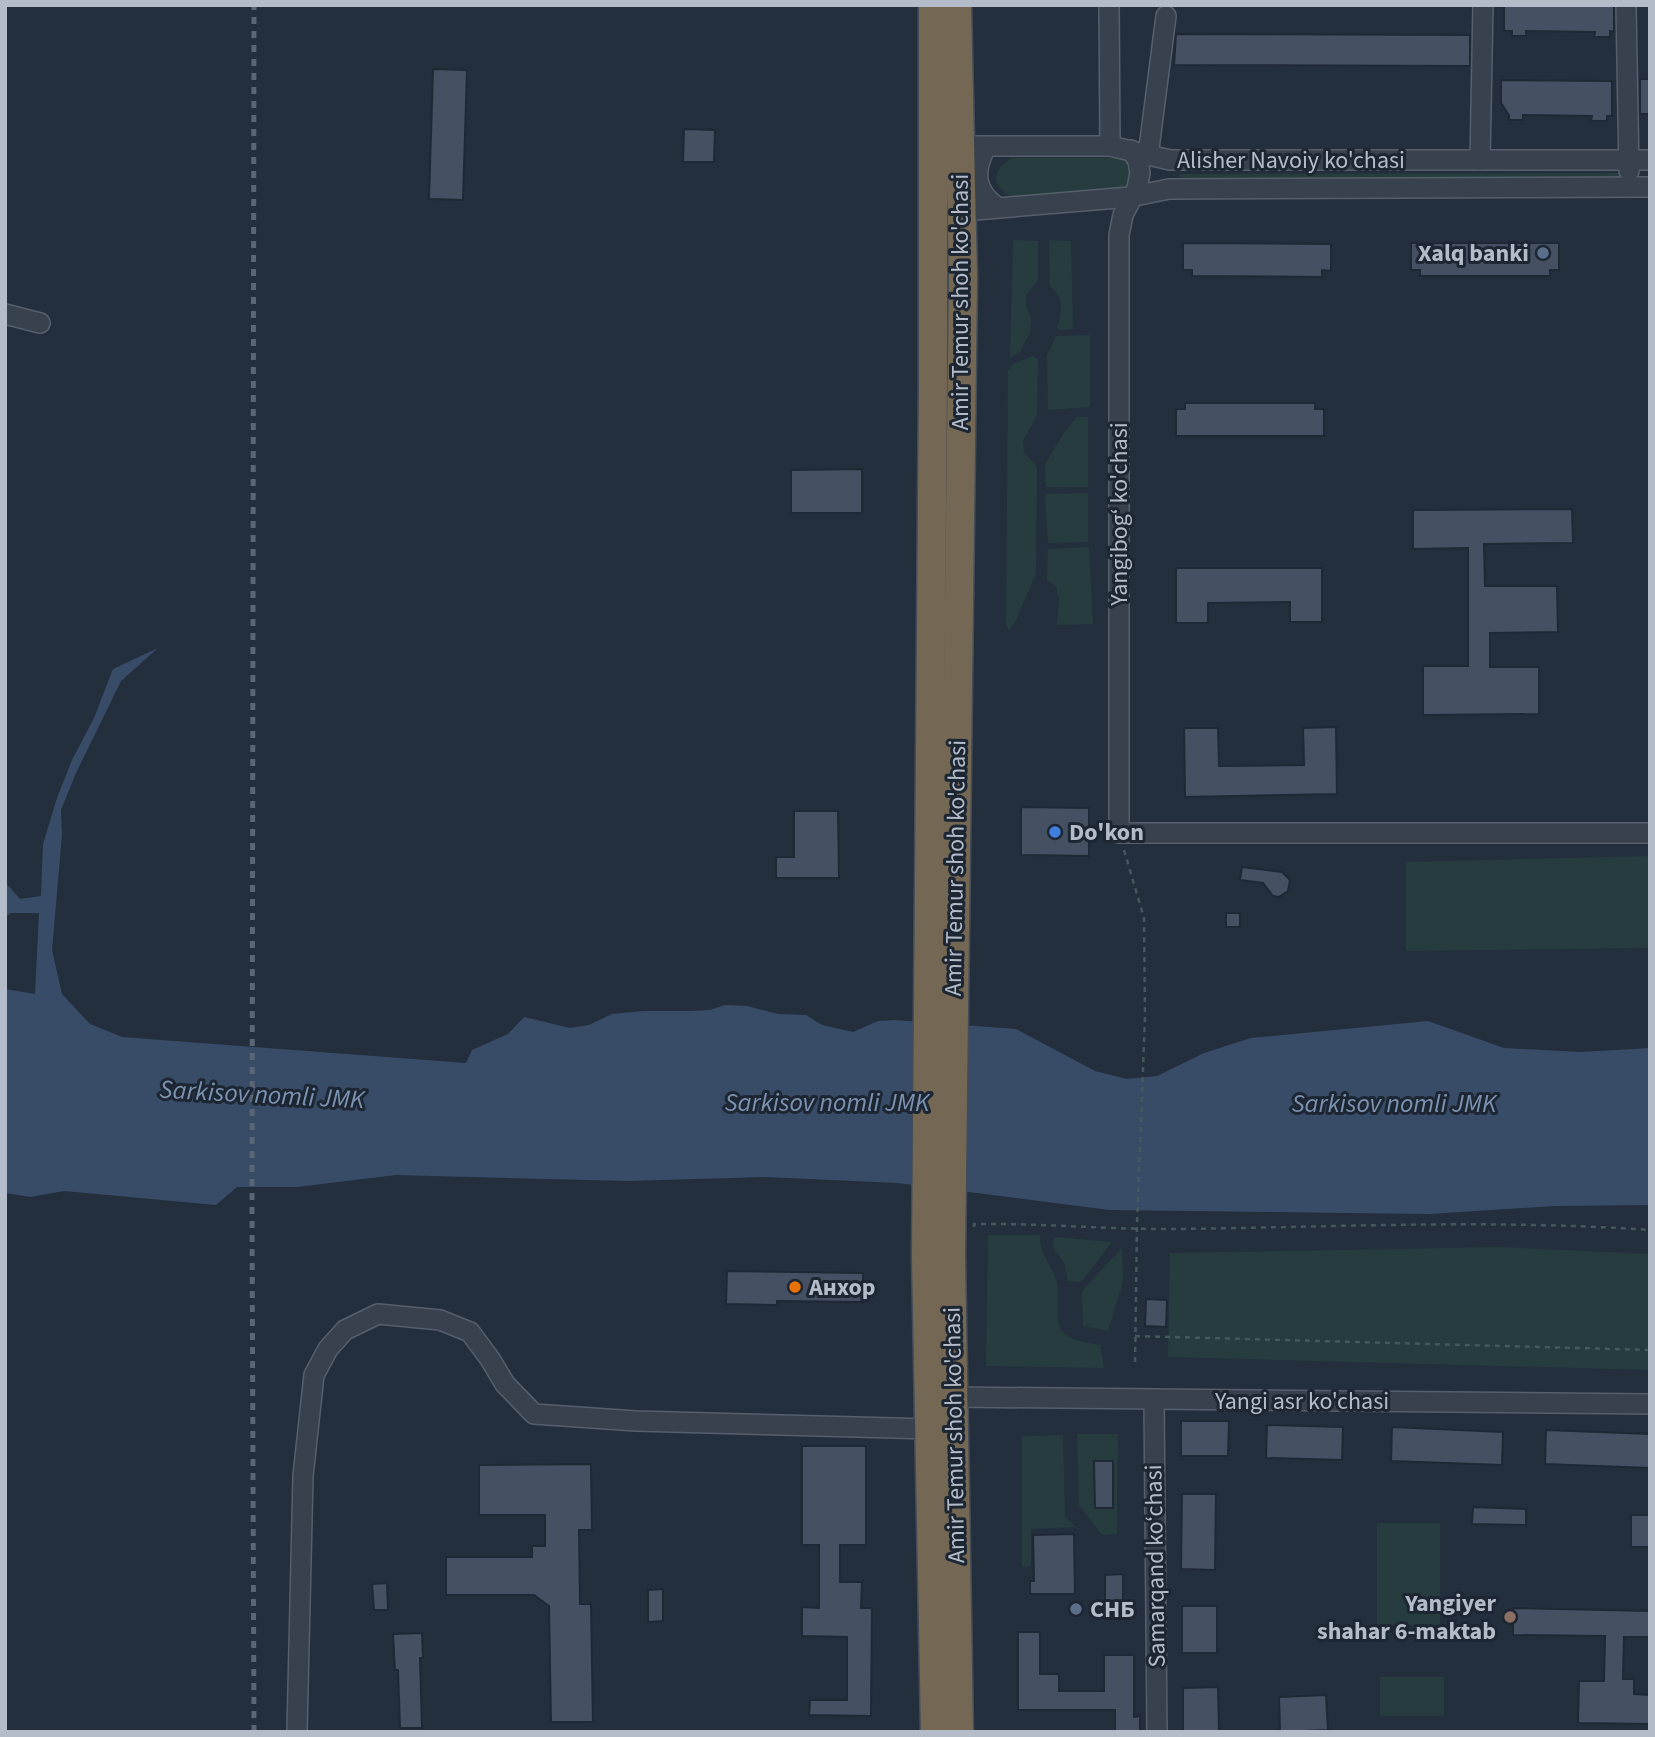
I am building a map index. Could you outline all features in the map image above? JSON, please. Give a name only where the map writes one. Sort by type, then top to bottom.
[{"type":"highway","name":"Amir Temur shoh ko'chasi","points":[[933,5],[959,146],[933,215],[941,974],[939,1256],[931,1429],[935,1732]]},
{"type":"highway","name":"Amir Temur shoh ko'chasi","points":[[941,974],[962,277],[957,5]]},
{"type":"highway","name":"Amir Temur shoh ko'chasi","points":[[939,1256],[955,1397],[959,1732]]},
{"type":"street","points":[[1109,5],[1110,146]]},
{"type":"street","points":[[1480,160],[1483,5]]},
{"type":"street","points":[[1626,5],[1628,160],[1640,186]]},
{"type":"street","name":"Yangibog‘ ko'chasi","points":[[1119,833],[1119,235],[1123,215],[1137,188],[1140,173],[1139,153],[1166,16]]},
{"type":"street","name":"Alisher Navoiy ko'chasi","points":[[959,146],[1110,146],[1170,160],[1650,160]]},
{"type":"street","points":[[959,146],[980,158],[979,190],[985,199],[998,207]]},
{"type":"street","name":"Alisher Navoiy ko'chasi","points":[[933,215],[1130,197],[1169,189],[1640,186]]},
{"type":"street","points":[[5,314],[40,323]]},
{"type":"street","points":[[1119,833],[1650,833]]},
{"type":"street","points":[[298,1732],[303,1476],[314,1375],[328,1349],[345,1329],[378,1314],[440,1320],[470,1332],[505,1384],[534,1414],[636,1422],[931,1429]]},
{"type":"street","name":"Yangi asr ko'chasi","points":[[955,1397],[1650,1404]]},
{"type":"street","name":"Samarqand ko‘chasi","points":[[1154,1400],[1157,1732]]},
{"type":"path","points":[[1119,833],[1143,918],[1145,1017],[1137,1223],[1135,1367]]},
{"type":"path","points":[[974,1238],[974,1224],[1022,1223],[1137,1229],[1538,1225],[1650,1230]]},
{"type":"path","points":[[1135,1336],[1650,1350]]},
{"type":"green space","points":[[1013,158],[1127,158],[1140,167],[1127,197],[1010,196],[999,186],[996,176],[1001,166]]},
{"type":"green space","points":[[1621,173],[1620,180],[1179,181],[1179,174]]},
{"type":"green space","points":[[1013,240],[1038,241],[1038,280],[1026,295],[1031,319],[1030,332],[1020,352],[1010,358]]},
{"type":"green space","points":[[1049,240],[1071,241],[1073,329],[1057,330],[1061,306],[1058,296],[1050,286]]},
{"type":"green space","points":[[1090,335],[1090,407],[1048,410],[1047,355],[1056,336]]},
{"type":"green space","points":[[1033,356],[1038,359],[1037,416],[1023,441],[1024,452],[1037,467],[1036,574],[1009,630],[1006,626],[1008,370],[1013,364]]},
{"type":"green space","points":[[1077,417],[1088,417],[1088,487],[1046,487],[1045,464]]},
{"type":"green space","points":[[1088,493],[1088,542],[1048,543],[1045,494]]},
{"type":"green space","points":[[1089,547],[1093,624],[1057,625],[1059,599],[1056,586],[1047,580],[1048,549]]},
{"type":"green space","points":[[1650,856],[1650,948],[1406,951],[1406,862]]},
{"type":"green space","points":[[988,1235],[1040,1235],[1043,1253],[1057,1286],[1061,1329],[1073,1339],[1100,1345],[1104,1368],[986,1366]]},
{"type":"green space","points":[[1054,1237],[1112,1242],[1081,1282],[1068,1281],[1064,1263],[1053,1247]]},
{"type":"green space","points":[[1499,1247],[1650,1254],[1650,1370],[1168,1357],[1170,1253]]},
{"type":"green space","points":[[1122,1248],[1123,1282],[1108,1331],[1083,1326],[1082,1291]]},
{"type":"green space","points":[[1077,1434],[1118,1434],[1117,1534],[1102,1535],[1079,1505]]},
{"type":"green space","points":[[1063,1435],[1065,1517],[1076,1527],[1031,1529],[1031,1566],[1022,1567],[1022,1436]]},
{"type":"green space","points":[[1377,1523],[1440,1523],[1440,1625],[1377,1625]]},
{"type":"green space","points":[[1380,1677],[1444,1677],[1444,1716],[1380,1716]]},
{"type":"water","name":"Sarkisov nomli JMK","points":[[158,648],[121,681],[61,810],[62,835],[52,950],[62,994],[90,1024],[122,1037],[466,1063],[472,1050],[508,1034],[524,1017],[570,1028],[589,1025],[612,1014],[710,1010],[725,1005],[747,1006],[778,1014],[806,1015],[822,1025],[853,1032],[878,1021],[895,1020],[1016,1029],[1095,1071],[1127,1079],[1157,1076],[1204,1053],[1251,1038],[1428,1021],[1504,1048],[1581,1052],[1650,1048],[1650,1205],[1555,1206],[1429,1214],[1110,1210],[897,1183],[766,1177],[628,1181],[396,1175],[297,1187],[237,1187],[216,1205],[64,1191],[30,1197],[5,1193],[5,989],[35,994],[39,913],[11,913],[5,917],[5,882],[20,899],[41,896],[43,844],[57,798],[113,669]]},
{"type":"building","points":[[1504,5],[1614,5],[1614,32],[1610,31],[1610,37],[1594,37],[1595,32],[1526,31],[1526,36],[1512,36],[1512,31],[1504,31]]},
{"type":"building","points":[[1176,34],[1470,35],[1470,66],[1174,65]]},
{"type":"building","points":[[433,69],[467,70],[463,200],[429,199]]},
{"type":"building","points":[[1640,79],[1650,79],[1650,114],[1640,114]]},
{"type":"building","points":[[1501,80],[1612,81],[1612,116],[1607,116],[1607,121],[1591,121],[1592,116],[1523,115],[1523,120],[1509,120],[1509,115],[1501,103]]},
{"type":"building","points":[[684,129],[715,130],[714,162],[683,162]]},
{"type":"building","points":[[1183,243],[1331,244],[1331,271],[1322,270],[1322,277],[1192,276],[1192,270],[1183,270]]},
{"type":"building","points":[[1411,243],[1559,243],[1559,270],[1550,270],[1550,276],[1420,276],[1420,270],[1411,270]]},
{"type":"building","points":[[1185,403],[1315,403],[1315,409],[1324,409],[1324,436],[1176,436],[1176,409],[1185,409]]},
{"type":"building","points":[[862,469],[862,513],[791,513],[791,470]]},
{"type":"building","points":[[1572,509],[1573,543],[1484,544],[1485,586],[1557,586],[1558,632],[1490,633],[1490,667],[1539,667],[1539,714],[1423,715],[1423,666],[1468,666],[1468,548],[1413,549],[1413,510]]},
{"type":"building","points":[[1176,568],[1322,568],[1322,622],[1290,622],[1290,602],[1208,603],[1208,623],[1176,623]]},
{"type":"building","points":[[1336,727],[1337,794],[1185,797],[1184,728],[1218,728],[1219,766],[1304,765],[1303,728]]},
{"type":"building","name":"Do'kon","points":[[1021,807],[1089,808],[1089,856],[1021,855]]},
{"type":"building","points":[[794,811],[838,811],[839,878],[776,878],[776,857],[794,857]]},
{"type":"building","points":[[1242,867],[1282,872],[1290,880],[1288,891],[1279,897],[1273,896],[1263,883],[1240,880]]},
{"type":"building","points":[[1226,913],[1240,913],[1240,927],[1226,927]]},
{"type":"building","name":"Анхор","points":[[727,1271],[863,1273],[863,1302],[777,1301],[777,1305],[726,1304]]},
{"type":"building","points":[[1146,1299],[1167,1300],[1166,1327],[1145,1326]]},
{"type":"building","points":[[1181,1421],[1229,1421],[1228,1456],[1181,1456]]},
{"type":"building","points":[[1267,1425],[1343,1427],[1342,1460],[1266,1458]]},
{"type":"building","points":[[1392,1427],[1503,1432],[1502,1465],[1391,1461]]},
{"type":"building","points":[[1546,1430],[1650,1434],[1650,1468],[1545,1464]]},
{"type":"building","points":[[802,1446],[866,1446],[866,1545],[840,1545],[840,1582],[862,1582],[861,1608],[872,1608],[871,1716],[809,1715],[810,1700],[847,1700],[847,1637],[802,1636],[802,1607],[819,1608],[819,1545],[802,1545]]},
{"type":"building","points":[[1094,1461],[1113,1461],[1113,1508],[1095,1508]]},
{"type":"building","points":[[591,1464],[592,1530],[579,1530],[580,1604],[591,1604],[593,1722],[551,1722],[549,1606],[534,1595],[446,1595],[446,1557],[532,1557],[532,1546],[545,1546],[545,1515],[479,1515],[479,1465]]},
{"type":"building","points":[[1182,1494],[1216,1494],[1215,1570],[1181,1569]]},
{"type":"building","points":[[1473,1507],[1526,1509],[1526,1525],[1472,1524]]},
{"type":"building","points":[[1631,1515],[1650,1515],[1650,1547],[1631,1547]]},
{"type":"building","points":[[1074,1534],[1075,1594],[1030,1594],[1030,1581],[1034,1581],[1033,1535]]},
{"type":"building","points":[[1123,1574],[1123,1601],[1105,1601],[1105,1575]]},
{"type":"building","points":[[387,1583],[388,1610],[374,1610],[372,1584]]},
{"type":"building","points":[[663,1589],[663,1621],[648,1622],[648,1590]]},
{"type":"building","points":[[1182,1606],[1217,1606],[1217,1653],[1182,1653]]},
{"type":"building","points":[[1513,1608],[1650,1611],[1650,1637],[1624,1637],[1623,1679],[1634,1679],[1634,1694],[1650,1695],[1650,1724],[1578,1723],[1579,1681],[1604,1681],[1605,1636],[1513,1635]]},
{"type":"building","points":[[1018,1632],[1040,1632],[1040,1674],[1059,1674],[1059,1691],[1104,1691],[1104,1655],[1134,1655],[1134,1717],[1140,1716],[1140,1732],[1115,1732],[1115,1710],[1018,1710]]},
{"type":"building","points":[[422,1633],[422,1728],[400,1728],[398,1670],[395,1670],[393,1634]]},
{"type":"building","points":[[1218,1687],[1219,1732],[1183,1732],[1183,1688]]},
{"type":"building","points":[[1326,1695],[1328,1730],[1280,1732],[1279,1697]]},
{"type":"railway","points":[[254,5],[254,1732]]},
{"type":"place","name":"Xalq banki","points":[[1543,253]]},
{"type":"place","name":"Do'kon","points":[[1055,832]]},
{"type":"place","name":"Анхор","points":[[795,1287]]},
{"type":"place","name":"СНБ","points":[[1076,1609]]},
{"type":"place","name":"Yangiyer shahar 6-maktab","points":[[1510,1617]]}]
